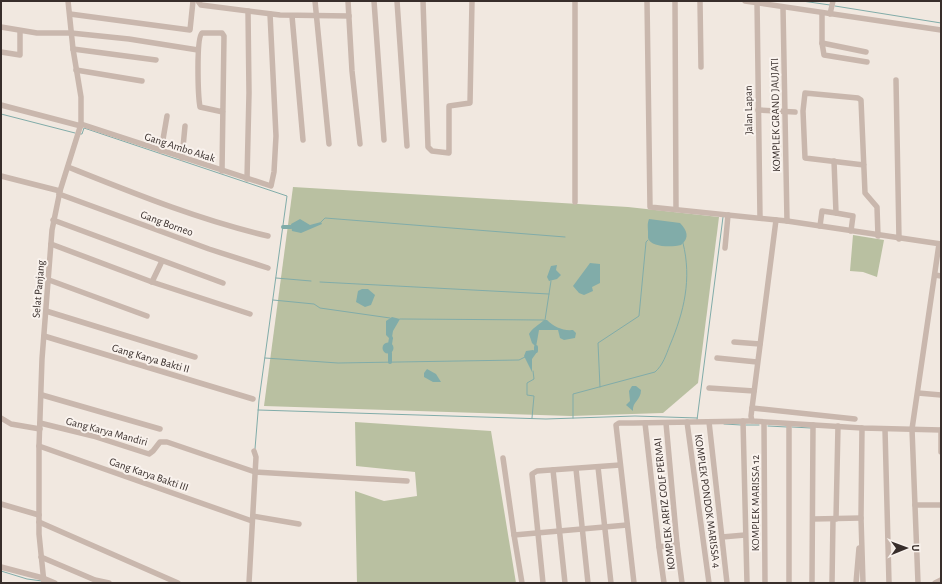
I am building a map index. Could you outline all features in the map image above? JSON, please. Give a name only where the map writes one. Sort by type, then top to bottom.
[{"type":"street","name":"Selat Panjang","points":[[43,580],[39,522],[39,446],[44,336],[51,244],[59,193],[80,129],[81,98],[73,49],[68,1]]},
{"type":"street","points":[[70,14],[190,30],[193,1]]},
{"type":"street","points":[[198,1],[201,5],[270,14],[292,16],[349,16]]},
{"type":"street","points":[[314,1],[329,144]]},
{"type":"street","points":[[348,1],[352,71],[360,144]]},
{"type":"street","points":[[374,1],[384,140]]},
{"type":"street","points":[[397,1],[407,146]]},
{"type":"street","points":[[422,1],[428,147],[429,150],[449,153],[449,106],[470,103],[472,1]]},
{"type":"street","points":[[575,1],[575,202]]},
{"type":"street","points":[[647,1],[650,206],[787,221],[878,236],[940,244],[938,276],[912,429],[918,583]]},
{"type":"street","points":[[674,1],[676,209]]},
{"type":"street","points":[[700,1],[701,67]]},
{"type":"street","points":[[745,1],[757,2],[782,8],[822,13],[830,12],[941,30]]},
{"type":"street","points":[[830,12],[833,1]]},
{"type":"street","name":"Jalan Lapan","points":[[757,2],[760,218]]},
{"type":"street","name":"KOMPLEK GRAND JAUJATI","points":[[782,8],[787,221]]},
{"type":"street","points":[[247,179],[250,79],[248,11]]},
{"type":"street","points":[[822,13],[822,43],[824,55],[827,57],[867,62]]},
{"type":"street","name":"Gang Ambo Akak","points":[[1,105],[80,129],[161,151],[269,186],[272,185],[275,160],[276,125],[270,14]]},
{"type":"street","points":[[292,16],[303,140]]},
{"type":"street","points":[[1,28],[20,31],[71,33],[129,39],[198,50]]},
{"type":"street","points":[[1,52],[20,55],[20,31]]},
{"type":"street","points":[[222,171],[223,112],[223,34],[200,33],[198,50],[200,107],[223,112]]},
{"type":"street","points":[[822,43],[866,52]]},
{"type":"street","points":[[73,49],[156,60]]},
{"type":"street","points":[[76,70],[142,81]]},
{"type":"street","points":[[896,80],[899,239]]},
{"type":"street","points":[[864,165],[808,159],[804,156],[803,111],[805,92],[860,99],[863,124],[865,193],[877,207],[878,236]]},
{"type":"street","points":[[758,110],[795,112]]},
{"type":"street","points":[[161,151],[167,116]]},
{"type":"street","points":[[182,158],[185,126]]},
{"type":"street","points":[[834,161],[836,213]]},
{"type":"street","points":[[68,167],[231,228],[268,236]]},
{"type":"street","name":"Gang Borneo","points":[[1,176],[59,193],[166,234],[268,268]]},
{"type":"street","points":[[820,226],[822,211],[836,213],[852,216],[851,231]]},
{"type":"street","points":[[725,248],[728,215]]},
{"type":"street","points":[[54,220],[223,283]]},
{"type":"street","points":[[752,421],[757,362],[776,220]]},
{"type":"street","points":[[51,244],[152,282],[250,314]]},
{"type":"street","points":[[152,282],[162,261]]},
{"type":"street","points":[[49,280],[147,316]]},
{"type":"street","points":[[46,311],[195,357]]},
{"type":"street","name":"Gang Karya Bakti II","points":[[44,336],[253,399]]},
{"type":"street","points":[[734,342],[760,344]]},
{"type":"street","points":[[717,358],[757,362]]},
{"type":"street","points":[[709,388],[754,391]]},
{"type":"street","points":[[918,394],[941,396]]},
{"type":"street","points":[[42,395],[160,429]]},
{"type":"street","points":[[752,408],[855,419]]},
{"type":"street","points":[[1,418],[7,420],[10,424],[40,429]]},
{"type":"street","points":[[634,583],[616,425],[619,423],[743,423],[752,421],[789,427],[814,425],[885,429],[941,430],[941,452]]},
{"type":"street","name":"KOMPLEK PONDOK MARISSA 4","points":[[687,422],[708,583]]},
{"type":"street","name":"KOMPLEK PONDOK MARISSA 4","points":[[709,422],[727,583]]},
{"type":"street","name":"Gang Karya Mandiri","points":[[40,423],[93,436],[149,454],[160,442],[167,442],[255,472]]},
{"type":"street","points":[[645,423],[664,583]]},
{"type":"street","name":"KOMPLEK ARFIZ GOLF PERMAI","points":[[666,423],[682,583]]},
{"type":"street","name":"KOMPLEK MARISSA 12","points":[[743,423],[747,583]]},
{"type":"street","name":"KOMPLEK MARISSA 12","points":[[764,423],[765,583]]},
{"type":"street","points":[[812,583],[814,425]]},
{"type":"street","points":[[832,583],[838,426]]},
{"type":"street","points":[[789,427],[789,583]]},
{"type":"street","points":[[862,428],[861,518],[863,583]]},
{"type":"street","points":[[885,429],[889,583]]},
{"type":"street","name":"Gang Karya Bakti III","points":[[39,446],[251,519],[299,524]]},
{"type":"street","points":[[249,583],[251,519],[256,455],[254,451]]},
{"type":"street","points":[[503,458],[522,583]]},
{"type":"street","points":[[542,583],[532,474],[534,472],[553,470],[620,465]]},
{"type":"street","points":[[598,467],[611,583]]},
{"type":"street","points":[[576,469],[588,583]]},
{"type":"street","points":[[553,470],[565,583]]},
{"type":"street","points":[[255,472],[407,481]]},
{"type":"street","points":[[1,504],[39,515]]},
{"type":"street","points":[[915,505],[941,505]]},
{"type":"street","points":[[813,519],[861,518]]},
{"type":"street","points":[[856,583],[861,518]]},
{"type":"street","points":[[39,522],[178,583]]},
{"type":"street","points":[[514,535],[627,525]]},
{"type":"street","points":[[722,537],[745,535]]},
{"type":"street","points":[[659,547],[677,544]]},
{"type":"street","points":[[41,557],[95,580],[109,583]]},
{"type":"street","points":[[1,567],[55,583]]},
{"type":"street","points":[[935,583],[941,580]]},
{"type":"green space","points":[[293,187],[628,207],[719,217],[698,383],[663,413],[571,416],[264,406]]},
{"type":"green space","points":[[853,235],[884,240],[877,277],[863,272],[850,271]]},
{"type":"green space","points":[[355,422],[491,431],[516,583],[357,583],[355,491],[384,501],[417,496],[415,472],[356,466]]},
{"type":"water","points":[[300,219],[310,225],[321,222],[322,224],[301,233],[292,231],[291,224]]},
{"type":"water","points":[[649,219],[680,223],[686,231],[686,240],[681,245],[677,246],[653,244],[648,238]]},
{"type":"water","points":[[590,263],[600,264],[600,283],[592,287],[593,291],[584,295],[579,293],[573,286]]},
{"type":"water","points":[[557,265],[556,270],[561,275],[557,279],[549,281],[547,277],[551,266]]},
{"type":"water","points":[[368,289],[375,295],[371,305],[365,307],[356,302],[358,291]]},
{"type":"water","points":[[392,317],[400,319],[393,331],[392,337],[389,338],[386,335],[386,321]]},
{"type":"water","points":[[544,320],[547,320],[559,328],[573,330],[576,333],[575,338],[564,340],[560,338],[558,330],[539,330],[536,347],[532,343],[529,334]]},
{"type":"water","points":[[388,342],[392,344],[394,348],[392,352],[388,354],[384,352],[382,348],[384,344]]},
{"type":"water","points":[[533,350],[537,352],[532,359],[532,372],[524,356],[526,351]]},
{"type":"water","points":[[427,369],[436,374],[441,382],[433,382],[424,377],[424,373]]},
{"type":"water","points":[[632,386],[636,386],[641,390],[640,396],[634,405],[633,411],[626,405],[630,401],[629,391]]},
{"type":"waterway","points":[[802,1],[830,5]]},
{"type":"waterway","points":[[835,6],[941,23]]},
{"type":"waterway","points":[[1,114],[75,133]]},
{"type":"waterway","points":[[80,134],[82,134],[84,128],[287,196],[259,400],[255,449]]},
{"type":"waterway","points":[[697,420],[723,217]]},
{"type":"waterway","points":[[321,222],[325,218],[565,237]]},
{"type":"waterway","points":[[283,227],[291,227]]},
{"type":"waterway","points":[[600,387],[598,343],[639,316],[646,242],[648,240]]},
{"type":"waterway","points":[[573,418],[573,394],[655,372],[662,363],[675,333],[683,308],[687,282],[686,256],[683,243]]},
{"type":"waterway","points":[[276,278],[311,281]]},
{"type":"waterway","points":[[545,320],[551,281]]},
{"type":"waterway","points":[[320,282],[549,294]]},
{"type":"waterway","points":[[273,300],[314,304],[320,308],[390,318]]},
{"type":"waterway","points":[[400,319],[544,320]]},
{"type":"waterway","points":[[390,344],[391,338]]},
{"type":"waterway","points":[[390,353],[390,362]]},
{"type":"waterway","points":[[265,358],[338,363],[519,360],[525,357]]},
{"type":"waterway","points":[[532,418],[534,396],[527,395],[527,383],[534,379],[533,371]]},
{"type":"waterway","points":[[258,410],[546,419],[635,416],[697,418]]},
{"type":"waterway","points":[[724,424],[741,425]]},
{"type":"waterway","points":[[746,425],[759,425]]},
{"type":"waterway","points":[[768,426],[787,427]]},
{"type":"waterway","points":[[792,427],[811,428]]},
{"type":"waterway","points":[[1,571],[27,579],[42,581]]}]
